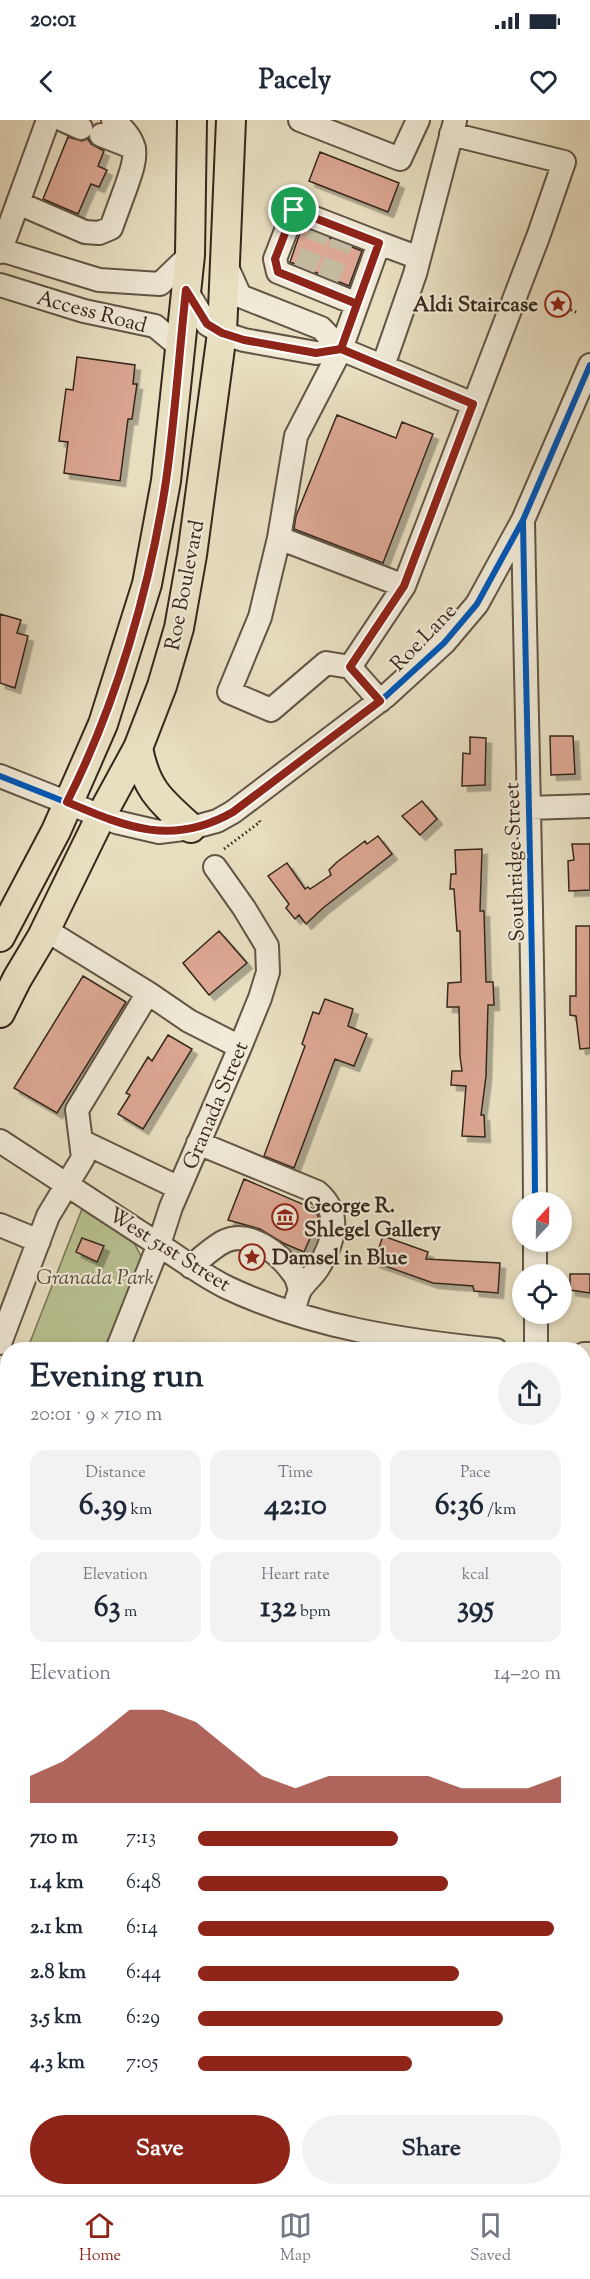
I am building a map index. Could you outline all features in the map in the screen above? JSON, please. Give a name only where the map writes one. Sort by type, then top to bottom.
[{"type":"main road","name":"Roe Boulevard","points":[[0,937],[56,831],[103,724],[147,584],[166,481],[190,255],[192,120]]},
{"type":"main road","name":"Roe Boulevard","points":[[0,1013],[138,748],[162,686],[179,628],[192,555],[222,333],[231,120]]},
{"type":"main road","points":[[138,748],[147,782],[168,808],[191,828]]},
{"type":"street","points":[[0,251],[48,120]]},
{"type":"street","points":[[300,120],[400,159],[418,120]]},
{"type":"street","points":[[350,667],[404,586],[538,237],[564,162],[450,125],[419,258],[383,366]]},
{"type":"street","points":[[18,204],[84,232],[99,233],[111,228],[135,160],[134,148],[126,132],[90,126]]},
{"type":"street","points":[[357,304],[325,286],[302,277],[278,272],[275,259],[294,210],[321,227],[344,236],[379,243],[419,258]]},
{"type":"street","points":[[379,243],[341,349],[296,436],[279,538],[260,617],[229,692],[271,710],[326,663],[350,667],[380,701]]},
{"type":"street","name":"Access Road","points":[[0,251],[99,280],[160,284],[190,255]]},
{"type":"street","points":[[226,267],[240,296],[321,328],[341,349],[473,404]]},
{"type":"street","name":"Access Road","points":[[0,285],[84,311],[155,326],[179,346]]},
{"type":"street","points":[[186,290],[207,324],[222,333],[244,340],[316,353],[341,349]]},
{"type":"street","name":"Roe Lane","points":[[0,776],[129,826],[159,832],[191,828],[218,821],[233,812],[380,701],[432,656],[477,604],[523,520],[590,365]]},
{"type":"street","name":"Southridge Street","points":[[523,520],[528,808],[534,979],[535,1192]]},
{"type":"street","points":[[279,538],[404,586]]},
{"type":"street","points":[[528,808],[590,806]]},
{"type":"street","name":"Granada Street","points":[[120,1342],[179,1188],[240,1047],[268,972],[267,946],[215,867]]},
{"type":"street","points":[[45,930],[189,1021],[240,1047]]},
{"type":"street","points":[[1,1340],[48,1216],[83,1158],[77,1110],[148,993]]},
{"type":"street","name":"West 51st Street","points":[[0,1141],[191,1267],[227,1287],[293,1313],[419,1342]]},
{"type":"street","points":[[81,1141],[179,1188]]},
{"type":"street","points":[[198,1143],[317,1192],[327,1200],[334,1215],[332,1240],[318,1268],[300,1290],[293,1313]]},
{"type":"street","points":[[0,1225],[39,1241]]},
{"type":"street","points":[[191,1267],[225,1241],[248,1239],[264,1245],[278,1257],[295,1274],[300,1290]]},
{"type":"street","points":[[536,1324],[536,1342]]},
{"type":"path","points":[[550,301],[578,313]]},
{"type":"path","points":[[215,867],[220,858],[218,854],[260,822],[257,817]]},
{"type":"green space","name":"Granada Park","points":[[82,1209],[134,1243],[141,1256],[141,1262],[109,1342],[30,1342]]},
{"type":"building","points":[[68,137],[82,141],[88,139],[91,144],[104,151],[98,166],[107,170],[99,187],[91,184],[78,214],[43,199]]},
{"type":"building","points":[[320,152],[399,183],[388,212],[309,181]]},
{"type":"building","points":[[302,227],[362,251],[349,286],[290,262]]},
{"type":"building","points":[[77,357],[135,365],[133,384],[137,384],[132,419],[128,419],[120,481],[64,473],[68,442],[59,441],[66,389],[73,390]]},
{"type":"building","points":[[337,415],[396,438],[402,422],[433,434],[383,563],[294,529],[296,516]]},
{"type":"building","points":[[0,614],[21,620],[17,633],[28,636],[15,688],[0,683]]},
{"type":"building","points":[[550,736],[573,736],[575,774],[551,775]]},
{"type":"building","points":[[470,737],[486,738],[485,785],[462,786],[463,753],[470,754]]},
{"type":"building","points":[[422,801],[437,819],[420,835],[402,816]]},
{"type":"building","points":[[378,836],[392,854],[306,924],[299,915],[295,919],[286,908],[289,904],[268,876],[287,863],[305,889],[308,887],[310,889],[331,875],[329,870],[337,862],[365,841],[367,844]]},
{"type":"building","points":[[572,844],[590,844],[590,890],[569,891],[568,861],[574,860]]},
{"type":"building","points":[[482,849],[480,911],[484,911],[486,982],[493,982],[494,1005],[488,1005],[486,1076],[481,1115],[484,1115],[485,1137],[462,1136],[466,1086],[451,1085],[452,1071],[462,1071],[459,1007],[447,1007],[448,983],[461,982],[460,931],[457,931],[454,889],[450,889],[451,874],[456,874],[455,850]]},
{"type":"building","points":[[576,926],[590,926],[590,1048],[580,1049],[576,1016],[570,1015],[570,996],[576,996]]},
{"type":"building","points":[[219,931],[247,963],[209,995],[183,963]]},
{"type":"building","points":[[83,976],[126,1002],[57,1113],[14,1088]]},
{"type":"building","points":[[325,999],[353,1009],[348,1026],[367,1034],[354,1066],[335,1059],[294,1168],[264,1156],[305,1046],[302,1044],[313,1012],[319,1014]]},
{"type":"building","points":[[168,1035],[192,1049],[143,1129],[118,1114],[130,1095],[126,1093],[148,1057],[152,1061]]},
{"type":"building","points":[[244,1179],[314,1209],[319,1218],[304,1252],[260,1229],[228,1220]]},
{"type":"building","points":[[383,1236],[428,1252],[426,1259],[500,1263],[498,1293],[474,1291],[473,1286],[433,1283],[374,1262]]},
{"type":"building","points":[[82,1238],[104,1246],[97,1262],[76,1252]]},
{"type":"building","points":[[572,1274],[590,1274],[590,1293],[572,1290]]},
{"type":"tunnel","points":[[303,272],[319,233]]},
{"type":"tunnel","points":[[327,281],[342,242]]},
{"type":"cycle path","points":[[0,776],[116,822],[159,832],[191,828],[217,821],[233,812],[386,696],[444,643],[477,604],[523,520],[590,365]]},
{"type":"cycle path","points":[[523,522],[535,1192]]},
{"type":"place","name":"Aldi Staircase","points":[[558,304]]},
{"type":"place","name":"George R. Shlegel Gallery","points":[[285,1217]]},
{"type":"place","name":"Damsel in Blue","points":[[252,1257]]},
{"type":"route","points":[[294,210],[275,259],[278,272],[357,304],[341,349],[316,353],[244,340],[222,333],[207,324],[186,290],[166,481],[147,584],[103,724],[84,770],[67,802],[129,826],[159,832],[191,828],[218,821],[301,762],[380,701],[350,667],[404,586],[473,404],[341,349],[379,243],[294,210]]}]
